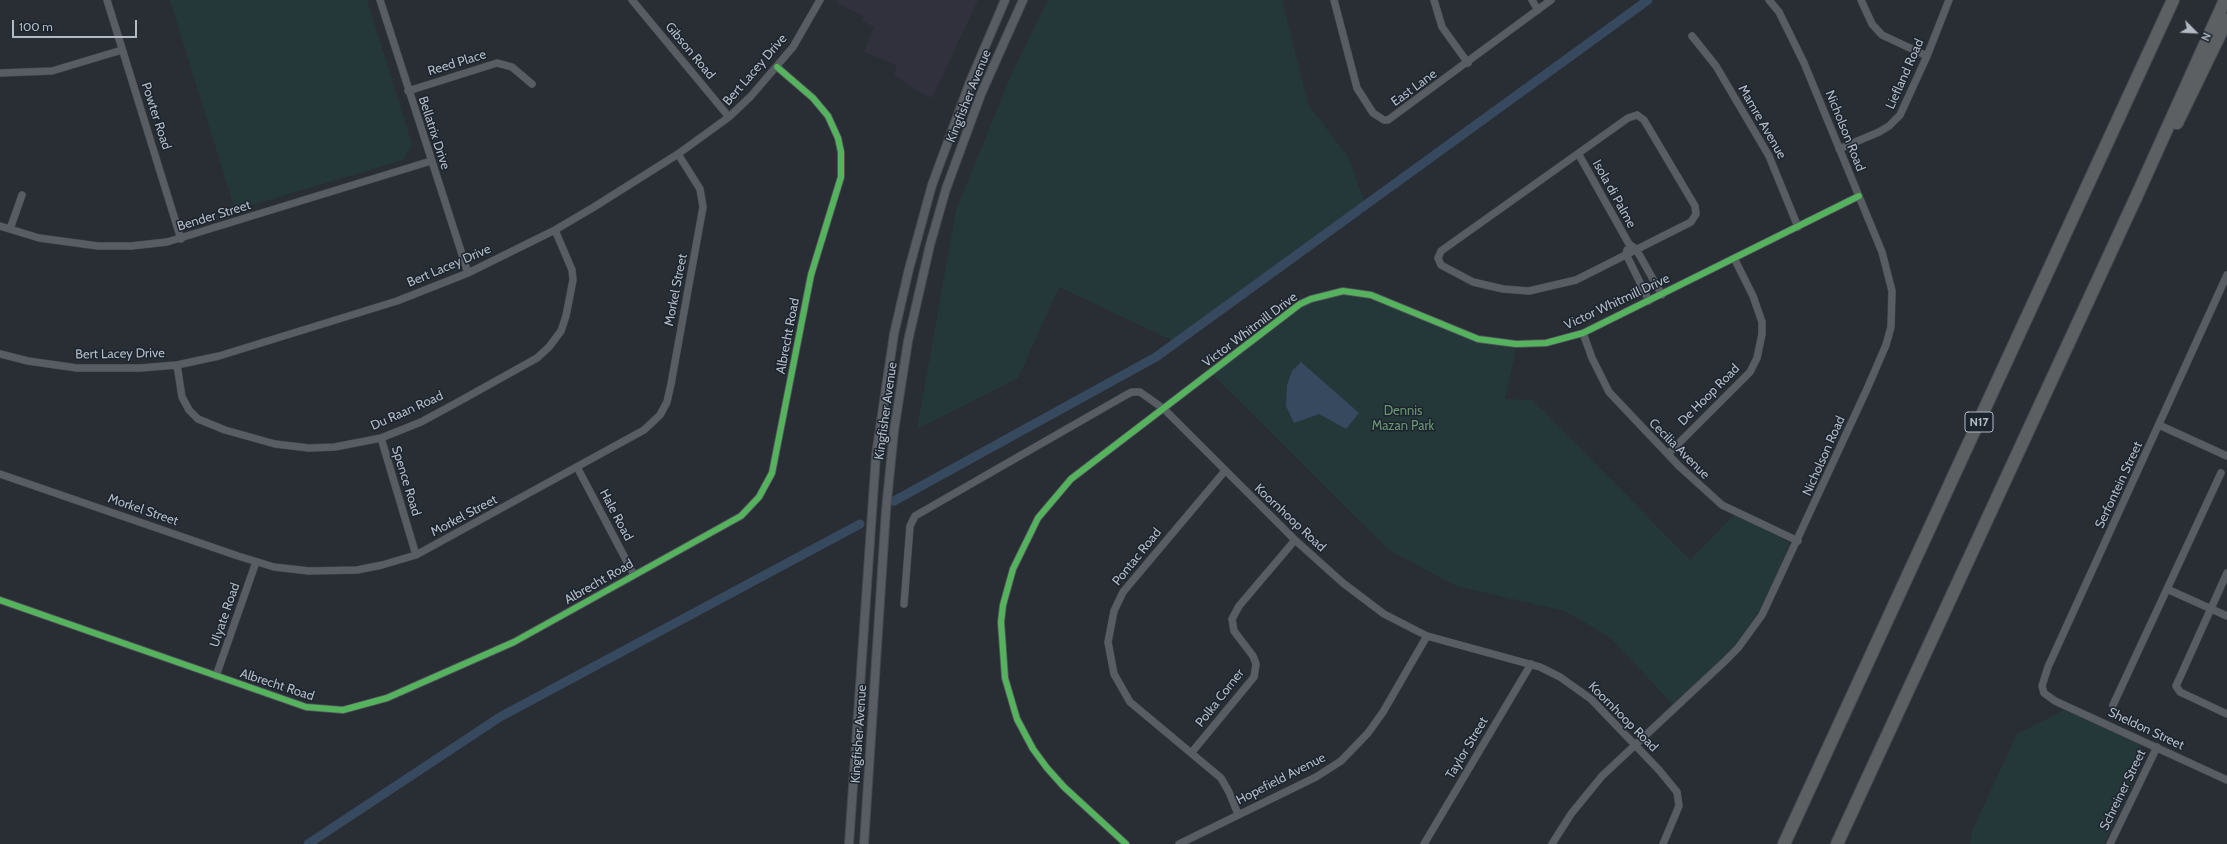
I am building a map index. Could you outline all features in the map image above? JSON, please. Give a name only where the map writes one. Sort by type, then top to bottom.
[{"type":"highway","name":"N17","points":[[1784,844],[2172,0]]},
{"type":"highway","points":[[1837,844],[2138,193],[2225,0]]},
{"type":"highway","points":[[2138,193],[2154,170],[2227,20]]},
{"type":"street","name":"Powter Road","points":[[107,0],[181,239]]},
{"type":"street","name":"Bellatrix Drive","points":[[380,0],[408,91],[468,273]]},
{"type":"street","name":"Gibson Road","points":[[632,0],[729,117]]},
{"type":"street","name":"Bert Lacey Drive","points":[[0,354],[28,361],[77,368],[140,368],[177,365],[219,356],[382,305],[468,273],[555,230],[678,154],[729,117],[777,67],[809,22],[820,0]]},
{"type":"street","name":"Kingfisher Avenue","points":[[849,844],[876,455],[894,334],[908,269],[932,185],[970,82],[1005,0]]},
{"type":"street","name":"Kingfisher Avenue","points":[[864,844],[886,510],[894,432],[908,341],[930,245],[946,189],[981,94],[1023,0]]},
{"type":"street","name":"East Lane","points":[[1334,0],[1357,88],[1373,113],[1380,118],[1388,120],[1396,116],[1468,63]]},
{"type":"street","points":[[1434,0],[1442,28],[1468,63],[1551,0]]},
{"type":"street","points":[[1532,0],[1538,10]]},
{"type":"street","name":"Nicholson Road","points":[[1769,0],[1780,12]]},
{"type":"street","name":"Nicholson Road","points":[[1552,844],[1568,818],[1587,793],[1635,744],[1738,648],[1762,615],[1798,541],[1880,361],[1891,327],[1893,302],[1891,280],[1882,252],[1809,75],[1780,12],[1777,0]]},
{"type":"street","points":[[1861,0],[1872,24],[1882,35],[1927,56]]},
{"type":"street","name":"Liefland Road","points":[[1839,149],[1879,132],[1896,121],[1906,105],[1949,0]]},
{"type":"street","name":"Mamre Avenue","points":[[1692,36],[1716,66],[1769,156],[1798,227]]},
{"type":"street","points":[[0,74],[52,71],[122,50]]},
{"type":"street","name":"Reed Place","points":[[408,91],[497,63],[512,67],[532,84]]},
{"type":"street","name":"Albrecht Road","points":[[0,600],[311,708],[343,710],[369,704],[514,642],[634,574],[741,516],[751,507],[764,489],[775,464],[811,275],[836,199],[841,177],[842,163],[838,138],[828,116],[813,98],[777,67]]},
{"type":"street","points":[[1637,115],[1644,120],[1695,206],[1696,214],[1686,225],[1576,280],[1524,291],[1473,282],[1445,269],[1439,261],[1439,254],[1447,247],[1552,172],[1579,155],[1628,118],[1637,115]]},
{"type":"street","name":"Morkel Street","points":[[0,474],[256,562],[289,570],[341,571],[382,565],[416,555],[577,467],[650,425],[660,415],[667,402],[703,207],[700,189],[678,154]]},
{"type":"street","name":"Isola di Palme","points":[[1579,155],[1629,244],[1636,249],[1662,295]]},
{"type":"street","name":"Bender Street","points":[[0,226],[57,241],[98,246],[131,246],[181,239],[431,161]]},
{"type":"street","points":[[10,229],[22,195]]},
{"type":"street","name":"Victor Whitmill Drive","points":[[1126,844],[1064,787],[1046,768],[1033,749],[1017,719],[1005,678],[1002,646],[1003,605],[1013,569],[1038,518],[1060,490],[1081,471],[1164,410],[1300,304],[1311,299],[1335,292],[1350,291],[1381,297],[1485,341],[1516,344],[1539,344],[1583,333],[1859,196]]},
{"type":"street","name":"Du Raan Road","points":[[177,365],[182,397],[189,410],[198,419],[225,430],[275,444],[310,448],[335,447],[381,438],[421,422],[458,402],[536,358],[549,347],[560,331],[566,316],[573,280],[569,262],[555,230]]},
{"type":"street","name":"Isola di Palme","points":[[1626,254],[1629,244]]},
{"type":"street","points":[[1626,254],[1649,301]]},
{"type":"street","name":"De Hoop Road","points":[[1668,454],[1750,372],[1757,358],[1762,334],[1762,322],[1753,296],[1734,258]]},
{"type":"street","name":"Serfontein Street","points":[[2055,700],[2042,690],[2042,681],[2227,275]]},
{"type":"street","points":[[2219,292],[2227,289]]},
{"type":"street","name":"Cecilia Avenue","points":[[1583,333],[1598,372],[1609,392],[1668,454],[1722,505],[1798,541]]},
{"type":"street","name":"Koornhoop Road","points":[[904,604],[910,526],[915,516],[920,511],[1132,392],[1144,395],[1164,410],[1224,472],[1295,540],[1343,583],[1374,607],[1397,622],[1427,636],[1531,664],[1560,677],[1591,699],[1672,784],[1679,799],[1677,814],[1663,844]]},
{"type":"street","points":[[2159,425],[2227,456]]},
{"type":"street","name":"Spence Road","points":[[381,438],[416,555]]},
{"type":"street","name":"Hale Road","points":[[577,467],[634,574]]},
{"type":"street","name":"Pontac Road","points":[[1224,472],[1123,592],[1110,626],[1108,642],[1110,660],[1120,686],[1140,712],[1192,752],[1225,784],[1238,814]]},
{"type":"street","points":[[2113,705],[2220,473]]},
{"type":"street","name":"Polka Corner","points":[[1192,752],[1254,677],[1256,664],[1254,656],[1234,631],[1232,619],[1239,606],[1295,540]]},
{"type":"street","name":"Ulyate Road","points":[[216,676],[256,562]]},
{"type":"street","points":[[2227,573],[2176,686],[2180,692],[2227,714]]},
{"type":"street","points":[[2167,588],[2227,616]]},
{"type":"street","name":"Hopefield Avenue","points":[[1180,844],[1238,814],[1316,778],[1341,761],[1368,733],[1383,712],[1427,636]]},
{"type":"street","name":"Taylor Street","points":[[1424,844],[1531,664]]},
{"type":"street","name":"Sheldon Street","points":[[2055,700],[2227,780]]},
{"type":"street","name":"Schreiner Street","points":[[2110,844],[2157,747]]},
{"type":"shaded area","points":[[837,0],[978,0],[932,98],[914,89],[894,74],[897,65],[864,52],[874,27],[862,21],[864,16],[836,3]]},
{"type":"green space","points":[[170,0],[367,0],[412,144],[403,160],[235,210]]},
{"type":"green space","points":[[1048,0],[1282,0],[1308,104],[1348,157],[1367,208],[1178,343],[1059,287],[1018,378],[917,429],[956,210],[1012,73]]},
{"type":"green space","name":"Dennis Mazan Park","points":[[1338,292],[1377,296],[1482,339],[1516,349],[1505,399],[1533,400],[1690,560],[1736,513],[1790,543],[1765,603],[1742,638],[1674,706],[1611,638],[1565,611],[1456,586],[1389,550],[1209,371],[1302,299]]},
{"type":"green space","points":[[2064,710],[2135,742],[2141,746],[2143,751],[2140,766],[2104,844],[1970,844],[1972,831],[2017,734]]},
{"type":"water","points":[[1301,362],[1359,413],[1346,429],[1319,414],[1294,423],[1286,406],[1287,385],[1292,371]]},
{"type":"waterway","points":[[894,501],[1156,357],[1648,0]]},
{"type":"waterway","points":[[308,844],[500,717],[860,524]]},
{"type":"cycle path","points":[[0,600],[306,707],[343,710],[387,698],[514,642],[741,516],[759,497],[772,473],[811,275],[841,177],[841,152],[838,138],[828,116],[813,98],[777,67]]},
{"type":"cycle path","points":[[1126,844],[1064,787],[1033,749],[1017,719],[1005,678],[1001,622],[1003,605],[1013,569],[1038,518],[1071,479],[1300,304],[1311,299],[1343,291],[1371,295],[1478,339],[1516,344],[1546,343],[1583,333],[1859,196]]}]
